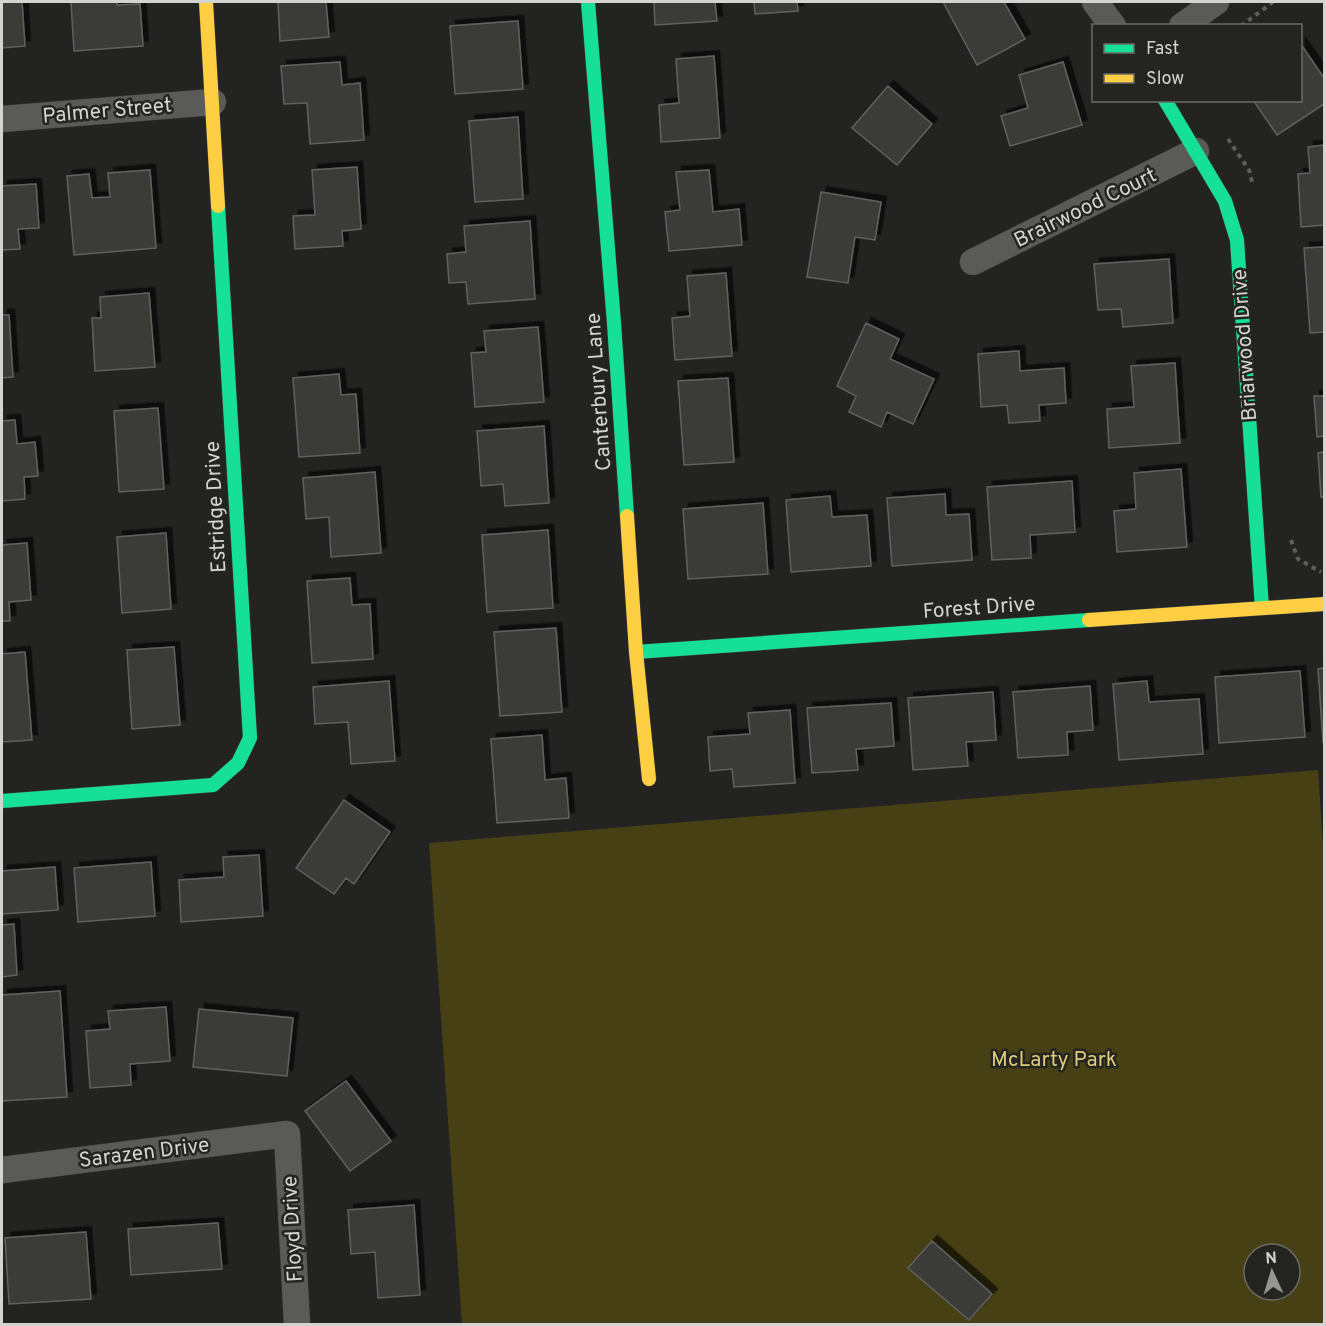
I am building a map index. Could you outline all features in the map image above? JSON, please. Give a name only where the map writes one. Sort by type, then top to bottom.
[{"type":"street","name":"Estridge Drive","points":[[2,801],[213,785],[238,763],[250,738],[206,2]]},
{"type":"street","name":"Canterbury Lane","points":[[588,2],[614,323],[636,652],[648,779]]},
{"type":"street","points":[[1095,2],[1112,24]]},
{"type":"street","points":[[1185,24],[1216,2]]},
{"type":"street","name":"Palmer Street","points":[[2,119],[213,102]]},
{"type":"street","name":"Briarwood Drive","points":[[1166,102],[1225,201],[1237,240],[1262,608]]},
{"type":"street","name":"Brairwood Court","points":[[973,262],[1196,152]]},
{"type":"street","name":"Forest Drive","points":[[636,652],[1324,604]]},
{"type":"street","name":"Sarazen Drive","points":[[2,1170],[287,1134]]},
{"type":"street","name":"Floyd Drive","points":[[287,1134],[297,1324]]},
{"type":"path","points":[[1244,24],[1273,2]]},
{"type":"green space","name":"McLarty Park","points":[[1318,770],[1324,861],[1324,1324],[462,1324],[429,843]]},
{"type":"building","points":[[2,2],[22,2],[25,46],[2,48]]},
{"type":"building","points":[[71,2],[140,4],[143,46],[74,51]]},
{"type":"building","points":[[278,2],[326,2],[329,37],[280,41]]},
{"type":"building","points":[[654,2],[715,2],[717,21],[655,25]]},
{"type":"building","points":[[754,2],[797,2],[798,11],[755,14]]},
{"type":"building","points":[[943,2],[1004,2],[1025,39],[977,65]]},
{"type":"building","points":[[518,21],[523,89],[455,94],[450,26]]},
{"type":"building","points":[[1302,46],[1324,78],[1324,104],[1277,135],[1254,102],[1302,102]]},
{"type":"building","points":[[714,56],[720,138],[661,142],[659,105],[679,103],[676,59]]},
{"type":"building","points":[[340,62],[342,85],[360,83],[364,140],[310,144],[307,103],[284,104],[281,66]]},
{"type":"building","points":[[1063,62],[1082,125],[1010,146],[1001,116],[1028,108],[1019,75]]},
{"type":"building","points":[[888,86],[932,124],[897,165],[852,128]]},
{"type":"building","points":[[518,117],[523,199],[475,202],[469,121]]},
{"type":"building","points":[[1324,145],[1324,225],[1301,227],[1298,174],[1310,173],[1308,147]]},
{"type":"building","points":[[357,167],[361,229],[342,231],[343,246],[295,249],[293,216],[315,215],[312,170]]},
{"type":"building","points":[[150,170],[156,248],[74,255],[67,176],[89,174],[92,198],[110,197],[108,173]]},
{"type":"building","points":[[709,170],[713,212],[739,209],[742,245],[669,251],[665,212],[680,210],[676,172]]},
{"type":"building","points":[[36,184],[39,228],[18,229],[20,249],[2,250],[2,186]]},
{"type":"building","points":[[821,192],[881,202],[875,240],[855,237],[848,283],[807,277]]},
{"type":"building","points":[[530,221],[535,299],[468,304],[466,282],[449,283],[447,254],[466,252],[464,226]]},
{"type":"building","points":[[1324,247],[1324,332],[1310,333],[1304,248]]},
{"type":"building","points":[[1169,259],[1173,323],[1123,327],[1121,309],[1098,310],[1094,264]]},
{"type":"building","points":[[726,273],[732,356],[675,360],[672,318],[690,316],[687,276]]},
{"type":"building","points":[[149,293],[155,367],[95,371],[92,318],[101,318],[100,297]]},
{"type":"building","points":[[2,315],[9,315],[13,377],[2,378]]},
{"type":"building","points":[[866,323],[899,339],[890,359],[934,379],[913,424],[887,412],[881,427],[849,412],[856,396],[837,386]]},
{"type":"building","points":[[538,327],[544,402],[475,407],[471,353],[486,352],[484,331]]},
{"type":"building","points":[[1019,351],[1020,371],[1064,368],[1066,403],[1039,405],[1040,421],[1009,423],[1007,405],[981,407],[978,354]]},
{"type":"building","points":[[1175,363],[1180,443],[1109,448],[1107,409],[1134,407],[1131,366]]},
{"type":"building","points":[[339,374],[341,395],[356,394],[360,453],[299,457],[293,378]]},
{"type":"building","points":[[728,378],[734,462],[684,465],[678,381]]},
{"type":"building","points":[[1314,396],[1324,396],[1324,436],[1317,437]]},
{"type":"building","points":[[158,408],[164,489],[119,492],[114,411]]},
{"type":"building","points":[[15,420],[17,444],[35,442],[38,476],[24,477],[25,499],[2,501],[2,421]]},
{"type":"building","points":[[544,426],[549,503],[505,506],[503,484],[481,486],[477,431]]},
{"type":"building","points":[[1324,452],[1324,497],[1321,497],[1318,453]]},
{"type":"building","points":[[1181,469],[1187,547],[1117,552],[1114,511],[1136,509],[1134,473]]},
{"type":"building","points":[[375,472],[381,553],[331,557],[329,517],[306,519],[303,478]]},
{"type":"building","points":[[1072,481],[1075,532],[1030,535],[1031,558],[992,560],[987,487]]},
{"type":"building","points":[[945,494],[946,515],[969,514],[972,560],[892,566],[887,498]]},
{"type":"building","points":[[830,496],[832,517],[867,515],[871,566],[791,572],[786,500]]},
{"type":"building","points":[[763,503],[768,574],[688,579],[683,509]]},
{"type":"building","points":[[548,530],[553,608],[487,612],[482,535]]},
{"type":"building","points":[[166,533],[171,609],[122,613],[117,537]]},
{"type":"building","points":[[27,543],[31,600],[9,602],[10,621],[2,621],[2,545]]},
{"type":"building","points":[[350,578],[352,605],[370,604],[373,659],[312,663],[307,581]]},
{"type":"building","points":[[556,628],[562,712],[500,716],[494,632]]},
{"type":"building","points":[[174,647],[180,725],[132,729],[127,650]]},
{"type":"building","points":[[25,652],[32,740],[2,742],[2,654]]},
{"type":"building","points":[[1324,668],[1324,742],[1323,742],[1318,669]]},
{"type":"building","points":[[1300,671],[1305,737],[1219,743],[1215,677]]},
{"type":"building","points":[[389,681],[395,761],[351,764],[348,722],[315,724],[313,687]]},
{"type":"building","points":[[1147,681],[1149,702],[1199,699],[1203,754],[1119,760],[1113,684]]},
{"type":"building","points":[[1090,686],[1093,730],[1067,732],[1068,755],[1018,758],[1013,692]]},
{"type":"building","points":[[993,692],[996,740],[966,742],[968,766],[913,770],[908,698]]},
{"type":"building","points":[[891,703],[894,746],[856,749],[858,770],[812,773],[807,708]]},
{"type":"building","points":[[790,710],[795,783],[734,787],[732,769],[710,771],[708,737],[750,734],[748,713]]},
{"type":"building","points":[[542,735],[545,780],[566,778],[569,818],[497,823],[491,739]]},
{"type":"building","points":[[344,800],[390,832],[354,884],[346,878],[334,894],[296,868]]},
{"type":"building","points":[[259,855],[263,916],[181,922],[179,880],[224,877],[223,857]]},
{"type":"building","points":[[151,862],[155,916],[78,922],[74,868]]},
{"type":"building","points":[[55,867],[58,910],[2,914],[2,871]]},
{"type":"building","points":[[14,924],[17,975],[2,977],[2,925]]},
{"type":"building","points":[[60,991],[67,1097],[2,1101],[2,995]]},
{"type":"building","points":[[166,1007],[170,1061],[130,1064],[131,1085],[90,1088],[86,1031],[110,1029],[108,1011]]},
{"type":"building","points":[[199,1009],[293,1018],[287,1076],[193,1067]]},
{"type":"building","points":[[346,1081],[391,1141],[350,1171],[305,1111]]},
{"type":"building","points":[[414,1205],[420,1295],[378,1298],[375,1252],[351,1254],[348,1210]]},
{"type":"building","points":[[218,1223],[222,1269],[131,1275],[128,1229]]},
{"type":"building","points":[[86,1232],[91,1299],[9,1304],[5,1238]]},
{"type":"building","points":[[932,1241],[992,1294],[969,1320],[908,1268]]},
{"type":"traffic: fast","points":[[588,2],[627,516]]},
{"type":"traffic: fast","points":[[1166,102],[1225,201],[1237,240],[1262,608]]},
{"type":"traffic: fast","points":[[2,801],[213,785],[238,763],[250,738],[218,206]]},
{"type":"traffic: fast","points":[[636,652],[1089,620]]},
{"type":"traffic: slow","points":[[206,2],[218,206]]},
{"type":"traffic: slow","points":[[627,516],[636,652],[649,779]]},
{"type":"traffic: slow","points":[[1089,620],[1324,604]]}]
